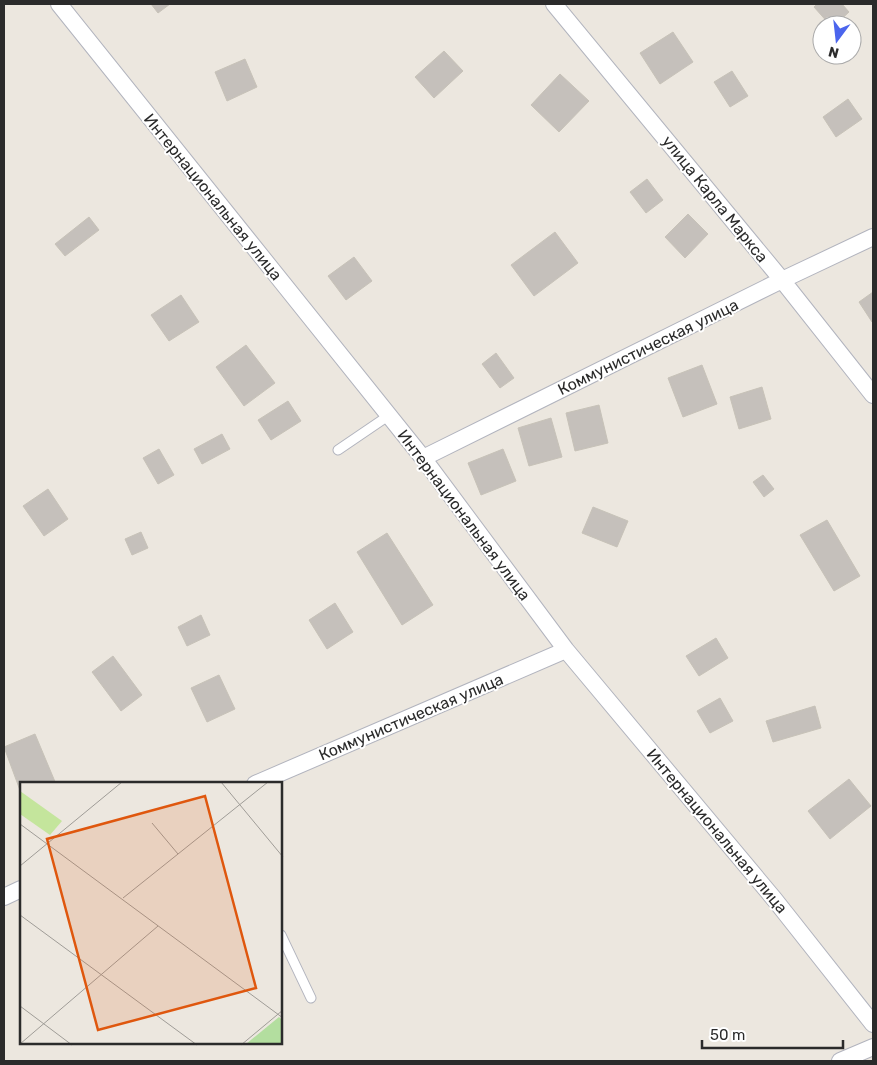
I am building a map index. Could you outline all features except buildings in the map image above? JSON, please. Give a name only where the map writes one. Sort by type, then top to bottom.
[{"type":"street","name":"Интернациональная улица","points":[[59,4],[423,458],[566,650],[775,900],[873,1024]]},
{"type":"street","name":"улица Карла Маркса","points":[[554,4],[782,280],[873,395]]},
{"type":"street","name":"Коммунистическая улица","points":[[423,458],[782,280],[873,237]]},
{"type":"street","name":"Коммунистическая улица","points":[[260,782],[566,650]]},
{"type":"street","points":[[4,897],[20,889]]},
{"type":"street","points":[[840,1061],[873,1047]]},
{"type":"lane","points":[[338,450],[388,416]]},
{"type":"lane","points":[[282,937],[311,998]]}]
